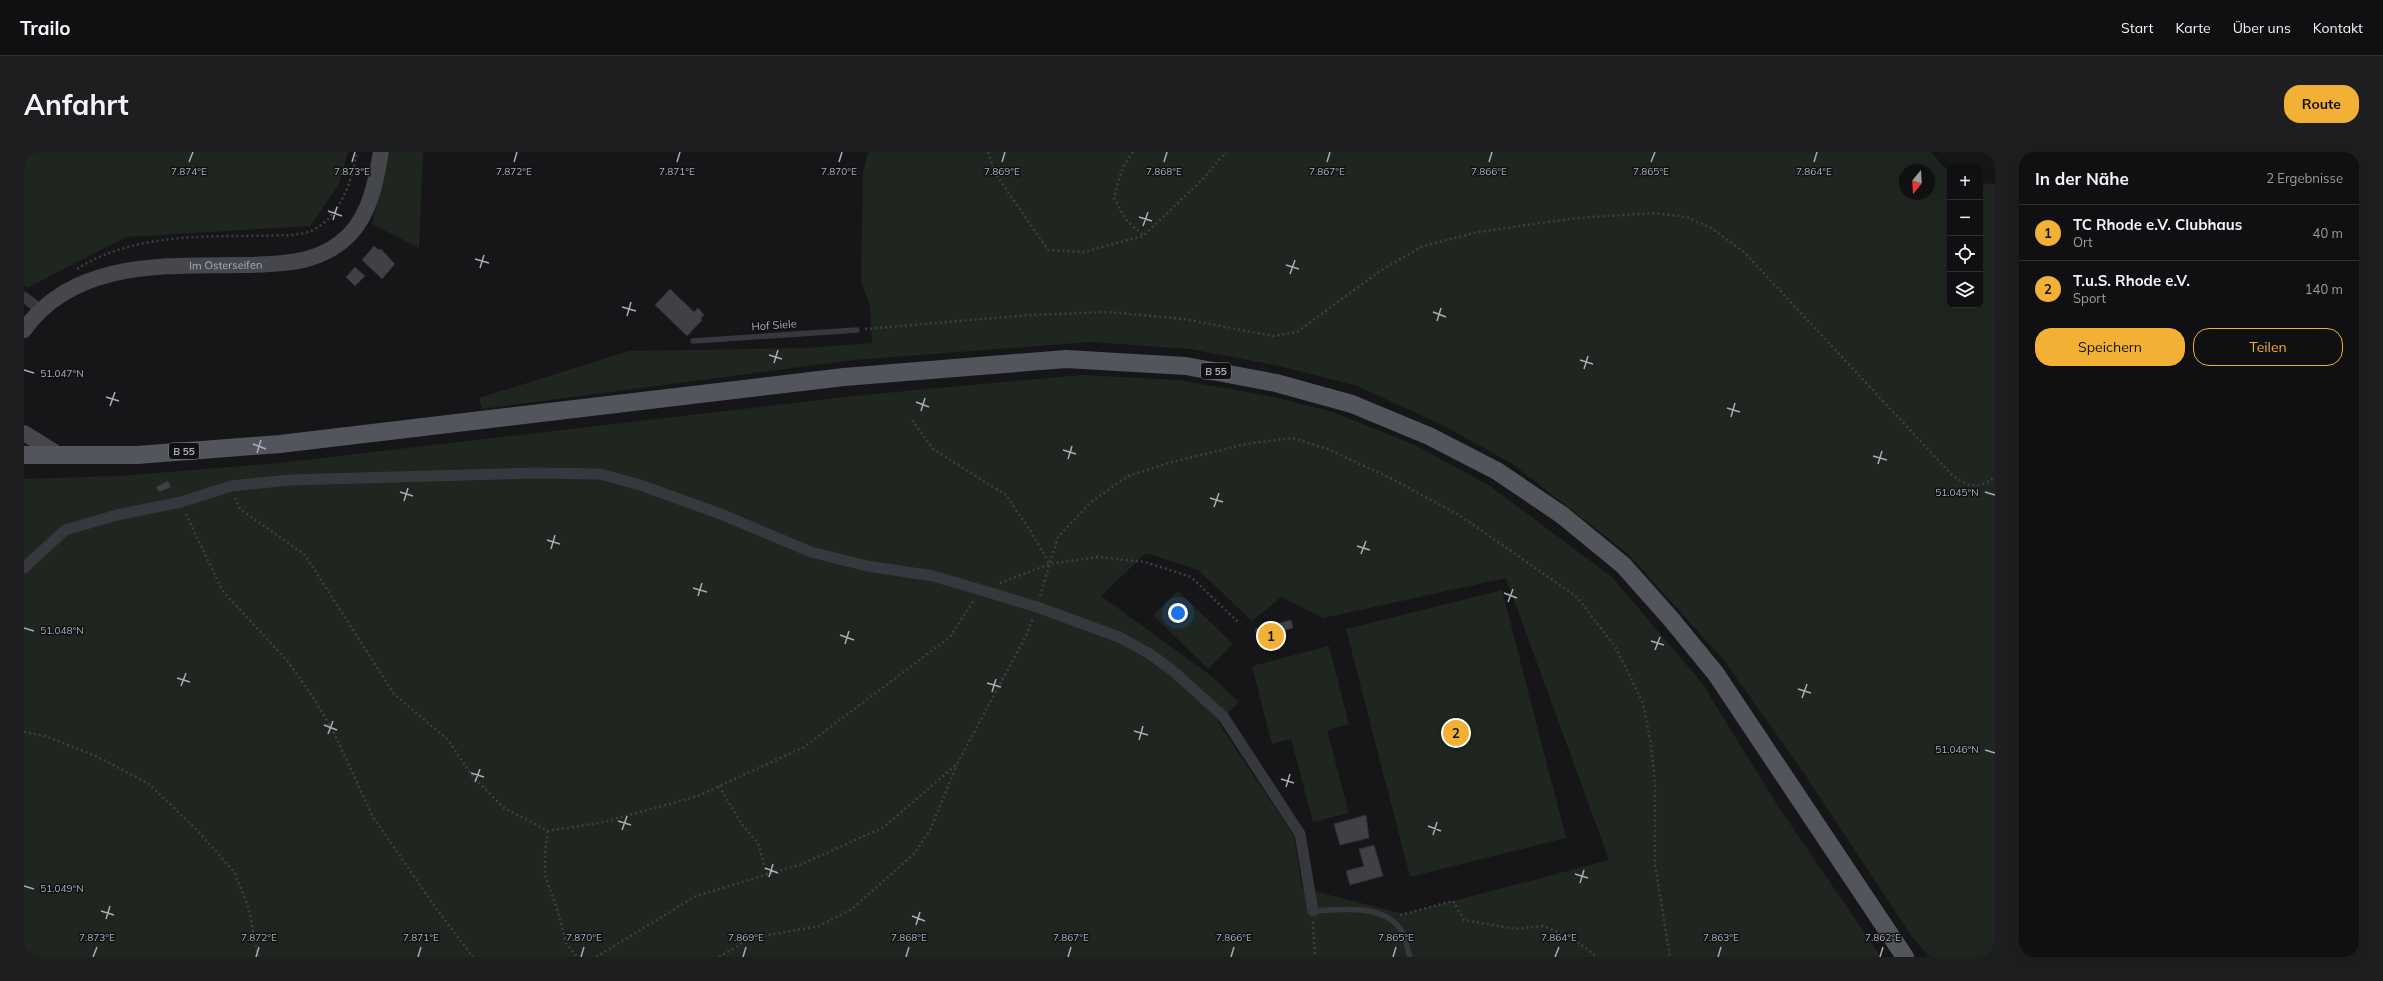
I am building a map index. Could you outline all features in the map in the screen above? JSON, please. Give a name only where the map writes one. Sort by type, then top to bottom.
[{"type":"main road","name":"B 55","points":[[24,455],[136,455],[280,444],[844,378],[1066,359],[1186,366],[1276,383],[1352,404],[1429,436],[1497,471],[1562,515],[1623,565],[1671,619],[1716,674],[1905,957]]},
{"type":"street","name":"Im Osterseifen","points":[[24,330],[42,311],[80,285],[117,271],[152,266],[277,264],[312,259],[338,245],[351,233],[362,218],[371,197],[381,152]]},
{"type":"street","points":[[24,297],[42,311]]},
{"type":"street","points":[[24,433],[61,456]]},
{"type":"street","points":[[24,568],[65,530],[117,515],[181,502],[231,486],[289,480],[534,473],[600,474],[640,485],[687,501],[811,552],[867,566],[933,576],[1037,607],[1119,637],[1150,654],[1172,670],[1223,716],[1300,834],[1313,911]]},
{"type":"lane","name":"Hof Siele","points":[[693,341],[857,330]]},
{"type":"lane","points":[[1313,911],[1366,911],[1382,914],[1402,931],[1410,957]]},
{"type":"path","points":[[70,273],[89,261],[128,245],[161,240],[292,236],[313,230],[329,217],[346,192],[357,152]]},
{"type":"path","points":[[988,152],[995,173],[1048,250],[1083,252],[1143,236],[1202,180],[1226,152]]},
{"type":"path","points":[[1133,152],[1127,160],[1118,180],[1114,198],[1127,221],[1143,236]]},
{"type":"path","points":[[857,330],[1030,315],[1108,312],[1184,319],[1273,336],[1297,332],[1380,271],[1423,246],[1478,232],[1577,218],[1671,214],[1686,217],[1714,229],[1745,253],[1951,474],[1965,484],[1977,486],[1995,477]]},
{"type":"path","points":[[912,420],[933,449],[1006,494],[1050,564]]},
{"type":"path","points":[[719,957],[751,938],[818,926],[852,909],[914,854],[930,830],[957,764],[1026,636],[1037,607],[1058,537],[1091,502],[1128,476],[1172,462],[1239,446],[1292,438],[1328,449],[1394,480],[1459,515],[1576,597],[1616,648],[1643,703],[1651,744],[1655,783],[1655,865],[1670,957]]},
{"type":"path","points":[[231,486],[240,509],[305,555],[394,694],[448,740],[474,777],[504,808],[548,831],[604,822],[698,796],[804,747],[906,672],[950,636],[981,590],[1050,564],[1098,557],[1144,562],[1191,577],[1240,624]]},
{"type":"path","points":[[181,502],[222,590],[289,664],[313,697],[334,733],[373,817],[438,911],[473,957]]},
{"type":"path","points":[[24,732],[45,736],[96,756],[149,784],[187,820],[235,873],[249,909],[258,957]]},
{"type":"path","points":[[596,957],[696,896],[802,864],[884,827],[957,764]]},
{"type":"path","points":[[719,786],[743,826],[758,842],[767,875]]},
{"type":"path","points":[[548,831],[545,852],[546,876],[557,909],[566,944],[577,957]]},
{"type":"path","points":[[1388,918],[1453,901],[1464,920],[1516,929],[1543,926],[1571,937],[1597,957]]},
{"type":"path","points":[[1313,911],[1312,930],[1315,957]]},
{"type":"shaded area","points":[[24,152],[348,152],[339,184],[310,226],[126,237],[27,288],[24,286]]},
{"type":"shaded area","points":[[390,152],[423,152],[419,248],[372,224]]},
{"type":"shaded area","points":[[868,152],[1931,152],[1947,171],[1947,308],[1983,308],[1983,183],[1995,184],[1995,957],[1930,957],[1912,937],[1804,773],[1723,659],[1627,553],[1511,463],[1438,423],[1357,386],[1280,366],[1190,349],[1090,342],[854,360],[482,409],[479,398],[629,351],[804,348],[872,343],[870,306],[861,281],[863,172]]},
{"type":"shaded area","points":[[1082,375],[1179,380],[1269,396],[1333,412],[1415,445],[1490,486],[1612,577],[1702,683],[1778,806],[1881,957],[24,957],[24,479],[119,476],[279,463],[862,395]],"holes":[[[1146,553],[1198,570],[1252,621],[1281,597],[1324,618],[1506,578],[1609,860],[1404,914],[1302,888],[1294,836],[1218,722],[1239,702],[1210,675],[1101,596]]]},
{"type":"shaded area","points":[[1502,590],[1566,838],[1410,877],[1346,629]]},
{"type":"shaded area","points":[[1178,591],[1233,644],[1208,669],[1153,615]]},
{"type":"shaded area","points":[[1329,646],[1349,724],[1327,730],[1349,813],[1313,822],[1291,739],[1272,744],[1252,666]]},
{"type":"building","points":[[374,246],[379,250],[381,249],[395,264],[382,279],[362,260]]},
{"type":"building","points":[[355,267],[365,276],[355,286],[346,277]]},
{"type":"building","points":[[670,289],[694,312],[698,308],[704,315],[701,318],[702,320],[687,336],[655,305]]},
{"type":"building","points":[[168,481],[171,487],[159,492],[156,487]]},
{"type":"building","points":[[1291,620],[1293,628],[1286,630],[1286,639],[1260,648],[1255,629]]},
{"type":"building","points":[[1366,815],[1369,838],[1340,845],[1334,824]]},
{"type":"building","points":[[1374,845],[1383,876],[1350,885],[1346,871],[1364,866],[1359,849]]},
{"type":"place","name":"TC Rhode e.V. Clubhaus","points":[[1271,636]]},
{"type":"place","name":"T.u.S. Rhode e.V.","points":[[1456,733]]}]
